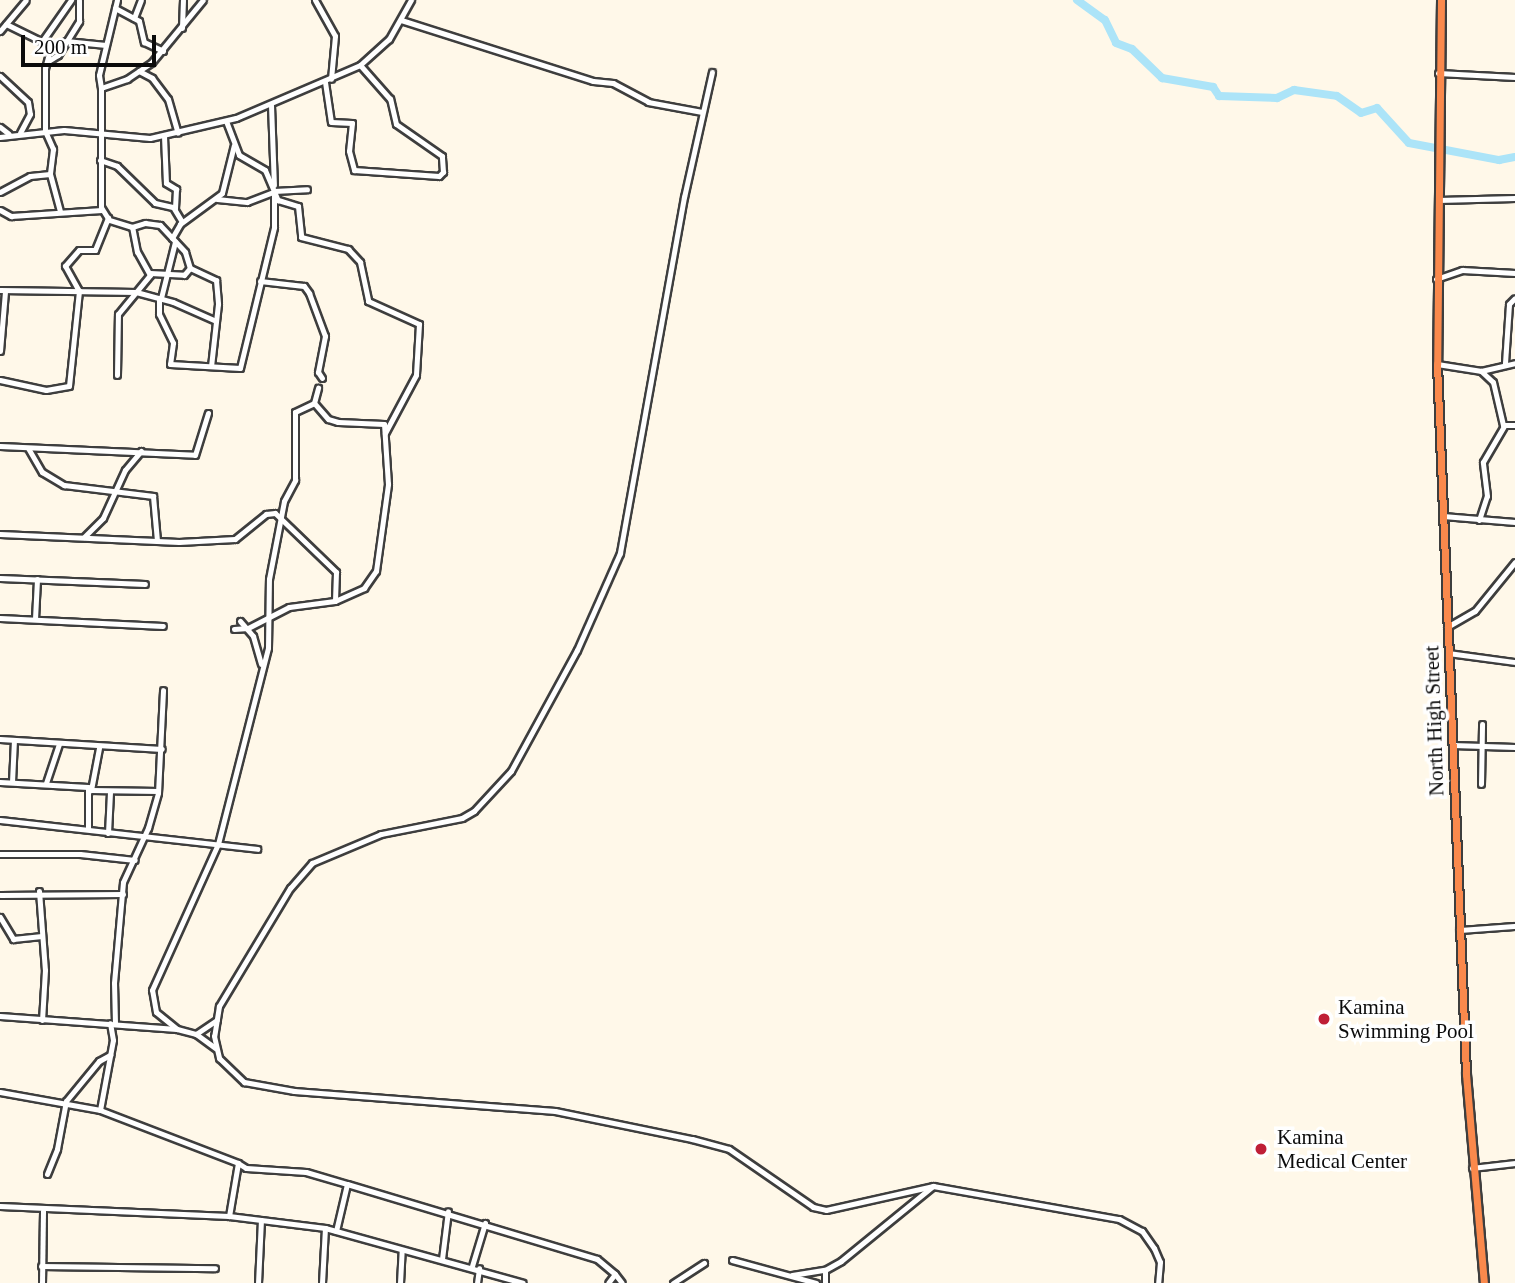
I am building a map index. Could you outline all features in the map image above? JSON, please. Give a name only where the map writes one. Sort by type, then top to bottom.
[{"type":"highway","name":"North High Street","points":[[1441,0],[1437,138],[1437,364],[1459,930],[1472,1168],[1484,1283]]},
{"type":"street","points":[[0,31],[26,0]]},
{"type":"street","points":[[43,40],[71,0]]},
{"type":"street","points":[[60,211],[50,174],[54,149],[45,131],[45,68],[79,21],[79,0]]},
{"type":"street","points":[[117,0],[106,45],[101,88],[99,135],[102,210],[108,217],[132,228],[156,224],[188,257],[190,268]]},
{"type":"street","points":[[134,18],[141,0],[147,0]]},
{"type":"street","points":[[182,28],[183,0]]},
{"type":"street","points":[[101,88],[139,71],[163,51],[203,0]]},
{"type":"street","points":[[316,0],[335,36],[328,81],[331,122],[352,123],[349,151],[354,170],[439,176],[443,172],[442,156],[396,124],[390,99],[360,65]]},
{"type":"street","points":[[0,137],[45,131],[164,136],[226,121],[271,105],[360,65],[386,43],[411,0]]},
{"type":"street","points":[[115,8],[134,18],[144,42],[163,51]]},
{"type":"street","points":[[401,20],[593,81],[613,83],[648,102],[702,112]]},
{"type":"street","points":[[6,24],[51,46],[50,60]]},
{"type":"street","points":[[66,41],[106,45]]},
{"type":"street","points":[[139,71],[152,78],[168,99],[178,133]]},
{"type":"street","points":[[215,1049],[217,1020],[230,984],[290,888],[312,863],[381,834],[462,818],[474,811],[510,771],[577,650],[620,553],[702,112],[712,72]]},
{"type":"street","points":[[1438,73],[1515,77]]},
{"type":"street","points":[[0,76],[28,102],[30,114],[20,133]]},
{"type":"street","points":[[234,145],[225,189],[217,199],[183,222],[173,240],[159,314],[173,344],[170,364],[240,368],[274,227],[271,105]]},
{"type":"street","points":[[226,121],[239,155],[265,170],[274,193],[298,206],[301,237],[339,245],[356,257],[372,305],[419,324],[416,375],[385,433]]},
{"type":"street","points":[[0,127],[9,134]]},
{"type":"street","points":[[164,136],[166,183],[176,188],[175,209],[183,222]]},
{"type":"street","points":[[100,160],[117,166],[155,203],[175,209]]},
{"type":"street","points":[[0,192],[30,176],[50,174]]},
{"type":"street","points":[[217,199],[247,202],[274,193],[307,189]]},
{"type":"street","points":[[1438,200],[1515,198]]},
{"type":"street","points":[[0,213],[60,211],[93,214],[102,210]]},
{"type":"street","points":[[0,380],[46,390],[69,386],[79,291],[65,266],[79,250],[95,250],[108,217]]},
{"type":"street","points":[[117,375],[118,314],[136,292],[148,284],[150,272],[137,252],[132,228]]},
{"type":"street","points":[[190,268],[216,280],[216,321],[211,366]]},
{"type":"street","points":[[150,272],[184,275],[190,268]]},
{"type":"street","points":[[1436,279],[1462,270],[1515,273]]},
{"type":"street","points":[[260,281],[304,286],[309,293],[325,336],[318,372],[322,378]]},
{"type":"street","points":[[0,351],[3,290],[136,292],[160,298],[216,321]]},
{"type":"street","points":[[1505,363],[1509,304],[1515,299]]},
{"type":"street","points":[[1437,364],[1481,371],[1505,363],[1515,363]]},
{"type":"street","points":[[1479,520],[1487,496],[1483,461],[1504,426],[1493,382],[1481,371]]},
{"type":"street","points":[[150,1025],[156,1012],[152,990],[156,978],[218,844],[271,617],[269,579],[282,516],[295,480],[295,412],[314,403],[318,388]]},
{"type":"street","points":[[234,629],[248,628],[289,607],[335,601],[364,588],[376,571],[388,484],[384,425],[356,426],[328,419],[314,403]]},
{"type":"street","points":[[0,446],[198,454],[208,414]]},
{"type":"street","points":[[1504,426],[1515,425]]},
{"type":"street","points":[[28,448],[43,472],[64,485],[155,498],[157,541]]},
{"type":"street","points":[[84,537],[103,518],[113,492],[141,451]]},
{"type":"street","points":[[0,534],[157,541],[235,539],[266,514],[282,516],[338,574],[335,601]]},
{"type":"street","points":[[1443,516],[1515,522]]},
{"type":"street","points":[[1447,628],[1475,611],[1515,562]]},
{"type":"street","points":[[0,578],[145,584]]},
{"type":"street","points":[[35,619],[37,579]]},
{"type":"street","points":[[0,618],[163,626]]},
{"type":"street","points":[[240,621],[248,628],[261,665]]},
{"type":"street","points":[[1448,653],[1515,662]]},
{"type":"street","points":[[100,1110],[110,1055],[124,876],[135,860],[145,835],[158,790],[163,749],[163,690]]},
{"type":"street","points":[[1481,784],[1482,724]]},
{"type":"street","points":[[0,739],[37,738],[59,744],[99,748],[163,749]]},
{"type":"street","points":[[12,782],[14,740]]},
{"type":"street","points":[[46,783],[59,744]]},
{"type":"street","points":[[1452,745],[1515,747]]},
{"type":"street","points":[[88,829],[90,790],[99,748]]},
{"type":"street","points":[[0,782],[85,785],[90,790],[110,792],[158,790]]},
{"type":"street","points":[[108,833],[110,792]]},
{"type":"street","points":[[0,820],[257,849]]},
{"type":"street","points":[[0,855],[80,854],[135,860]]},
{"type":"street","points":[[0,895],[39,891],[123,894]]},
{"type":"street","points":[[39,891],[42,1020]]},
{"type":"street","points":[[0,917],[13,939],[42,936]]},
{"type":"street","points":[[1459,930],[1515,926]]},
{"type":"street","points":[[156,1012],[177,1029]]},
{"type":"street","points":[[0,1016],[150,1025],[196,1034],[215,1049],[228,1072],[244,1082],[345,1097],[555,1111],[692,1139],[729,1149],[813,1208],[838,1210],[933,1186],[1119,1219],[1142,1231],[1154,1248],[1160,1262],[1158,1283]]},
{"type":"street","points":[[196,1034],[217,1020]]},
{"type":"street","points":[[47,1174],[57,1149],[66,1101],[99,1061],[110,1055]]},
{"type":"street","points":[[0,1092],[66,1101],[100,1110],[246,1168],[306,1172],[448,1210],[597,1259],[622,1283]]},
{"type":"street","points":[[229,1216],[238,1163]]},
{"type":"street","points":[[1472,1168],[1515,1163]]},
{"type":"street","points":[[336,1231],[347,1184]]},
{"type":"street","points":[[792,1275],[825,1270],[933,1186]]},
{"type":"street","points":[[0,1206],[43,1210],[229,1216],[325,1228],[472,1266],[523,1283]]},
{"type":"street","points":[[42,1283],[43,1210]]},
{"type":"street","points":[[442,1259],[448,1210]]},
{"type":"street","points":[[258,1283],[261,1220]]},
{"type":"street","points":[[472,1266],[485,1223]]},
{"type":"street","points":[[322,1283],[325,1228]]},
{"type":"street","points":[[400,1283],[402,1250]]},
{"type":"street","points":[[732,1260],[816,1283]]},
{"type":"street","points":[[673,1283],[704,1264]]},
{"type":"street","points":[[41,1266],[215,1268]]},
{"type":"street","points":[[477,1283],[479,1268]]},
{"type":"street","points":[[825,1270],[825,1283]]},
{"type":"street","points":[[608,1283],[615,1274]]},
{"type":"waterway","points":[[1077,0],[1105,20],[1116,43],[1132,49],[1162,78],[1213,87],[1219,96],[1277,98],[1294,90],[1337,96],[1361,113],[1377,108],[1409,143],[1499,160],[1515,157]]},
{"type":"place","name":"Kamina Swimming Pool","points":[[1324,1019]]},
{"type":"place","name":"Kamina Medical Center","points":[[1261,1149]]}]
